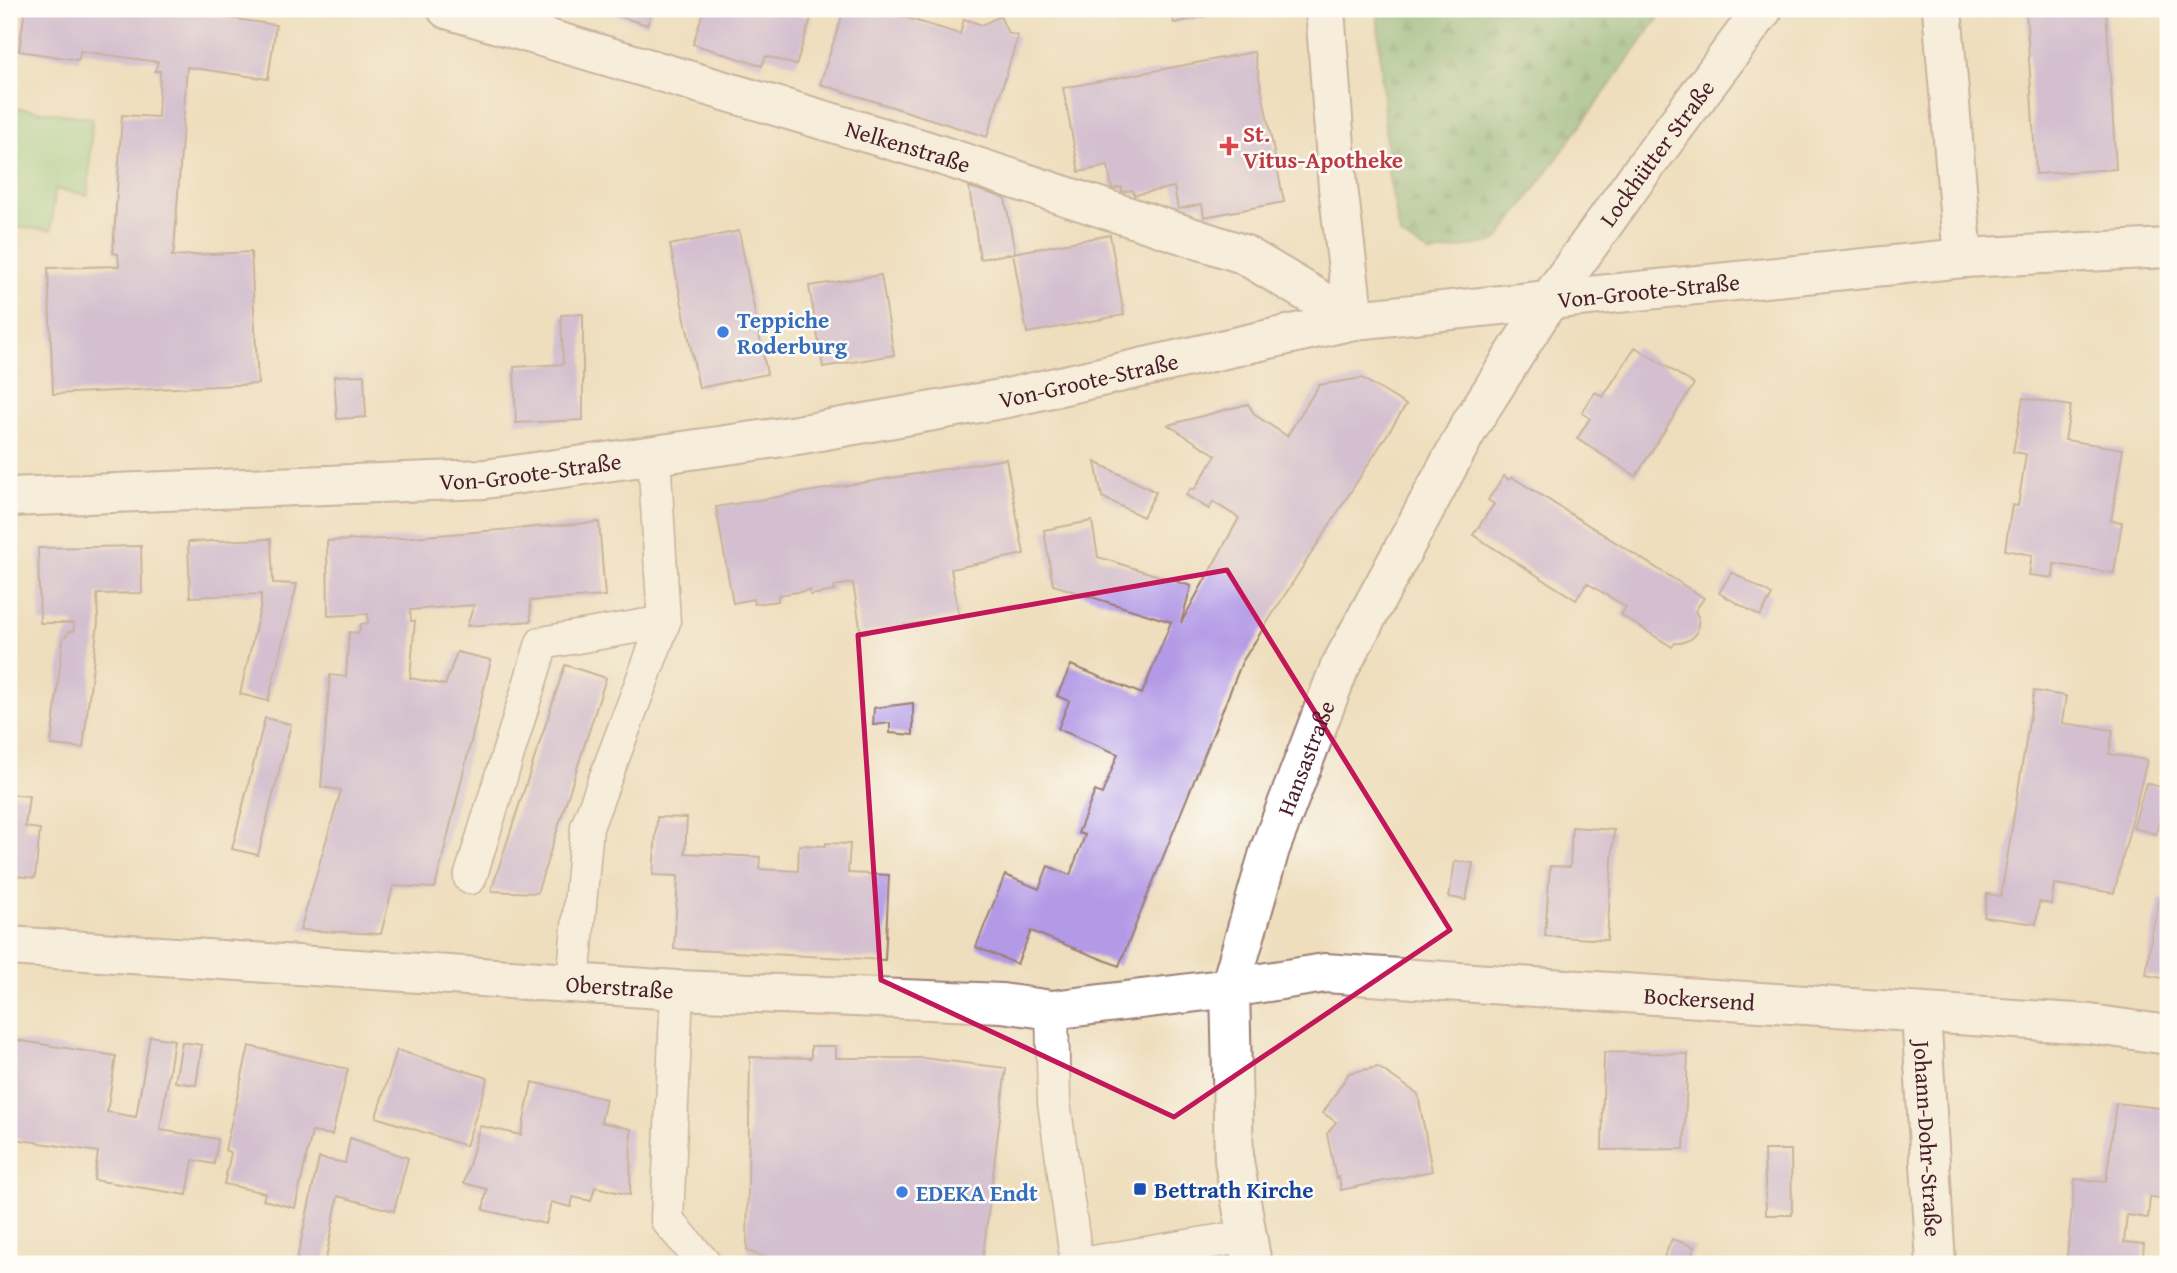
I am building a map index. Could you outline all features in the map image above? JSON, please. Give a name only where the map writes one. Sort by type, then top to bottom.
[{"type":"street","name":"Nelkenstraße","points":[[447,9],[928,151],[1243,254],[1354,320]]},
{"type":"street","points":[[1325,9],[1338,187],[1354,320]]},
{"type":"street","name":"Lockhütter Straße","points":[[1549,300],[1763,9]]},
{"type":"street","points":[[1942,9],[1963,258]]},
{"type":"street","name":"Von-Groote-Straße","points":[[9,497],[485,479],[797,435],[1007,398],[1354,320],[1963,258],[2168,248]]},
{"type":"street","name":"Hansastraße","points":[[1250,1250],[1234,1161],[1230,988],[1269,849],[1339,669],[1469,427],[1549,300]]},
{"type":"street","name":"Oberstraße","points":[[9,946],[677,990],[1002,1003],[1052,1010],[1230,988]]},
{"type":"street","name":"Bockersend","points":[[1230,988],[1325,973],[2090,1024],[2168,1035]]},
{"type":"street","name":"Johann-Dohr-Straße","points":[[1922,1013],[1936,1264]]},
{"type":"lane","points":[[573,982],[587,827],[664,622],[654,456]]},
{"type":"lane","points":[[470,878],[542,643],[664,622]]},
{"type":"lane","points":[[677,990],[667,1220],[705,1264]]},
{"type":"lane","points":[[1052,1010],[1054,1103],[1079,1264],[1250,1250]]},
{"type":"highlighted area","points":[[1227,570],[1450,930],[1174,1117],[881,980],[858,635]]},
{"type":"green space","points":[[1377,9],[1665,9],[1497,241],[1431,254],[1400,235],[1388,172]]},
{"type":"green space","points":[[9,107],[92,118],[88,195],[55,189],[51,230],[9,227]]},
{"type":"building","points":[[25,9],[195,9],[195,13],[276,25],[268,79],[187,67],[172,256],[251,252],[258,384],[53,394],[48,268],[119,266],[118,254],[113,253],[122,115],[158,117],[160,71],[155,71],[158,62],[80,51],[79,60],[19,51]]},
{"type":"building","points":[[596,9],[653,9],[647,25]]},
{"type":"building","points":[[704,9],[781,9],[811,18],[796,65],[766,56],[762,66],[693,44]]},
{"type":"building","points":[[840,9],[899,9],[897,15],[960,34],[964,19],[982,25],[1000,16],[1008,33],[1018,36],[987,137],[820,84],[842,16],[838,15]]},
{"type":"building","points":[[1171,9],[1229,9],[1230,11],[1174,23]]},
{"type":"building","points":[[2026,9],[2106,9],[2116,169],[2036,174]]},
{"type":"building","points":[[1254,52],[1284,202],[1204,217],[1202,204],[1178,209],[1174,187],[1134,195],[1133,190],[1122,192],[1122,187],[1112,189],[1108,166],[1079,172],[1063,88]]},
{"type":"building","points":[[969,187],[1005,198],[1015,253],[980,259]]},
{"type":"building","points":[[739,231],[767,374],[699,388],[670,245]]},
{"type":"building","points":[[1110,235],[1124,315],[1027,333],[1013,253]]},
{"type":"building","points":[[881,275],[894,355],[823,367],[809,286]]},
{"type":"building","points":[[583,314],[583,420],[516,423],[514,367],[563,364],[561,315]]},
{"type":"building","points":[[1635,347],[1694,384],[1636,476],[1577,439],[1590,418],[1582,413],[1595,392],[1603,397]]},
{"type":"building","points":[[364,375],[366,417],[337,419],[334,376]]},
{"type":"building","points":[[1362,378],[1406,405],[1242,662],[1119,966],[1031,931],[1017,964],[976,947],[1005,875],[1039,889],[1048,866],[1070,875],[1085,835],[1078,833],[1095,791],[1102,794],[1118,754],[1058,729],[1069,701],[1057,696],[1071,665],[1142,694],[1171,622],[1053,585],[1044,530],[1092,521],[1098,557],[1191,586],[1181,623],[1239,518],[1213,502],[1209,509],[1186,495],[1191,488],[1194,490],[1216,455],[1168,425],[1248,404],[1255,415],[1287,436],[1319,385]]},
{"type":"building","points":[[2023,398],[2071,406],[2065,440],[2123,449],[2111,521],[2122,522],[2114,573],[2054,564],[2053,578],[2029,575],[2032,555],[2005,550],[2012,505],[2018,506],[2026,454],[2013,452]]},
{"type":"building","points":[[1006,459],[1024,554],[951,569],[959,616],[861,633],[853,583],[834,586],[835,591],[810,595],[810,590],[778,595],[778,601],[754,604],[753,599],[733,603],[716,507]]},
{"type":"building","points":[[1095,462],[1156,492],[1143,517],[1102,497]]},
{"type":"building","points":[[1504,476],[1509,480],[1512,477],[1704,598],[1695,611],[1699,618],[1697,633],[1691,639],[1675,643],[1672,647],[1621,615],[1626,607],[1587,583],[1576,600],[1473,535],[1494,504],[1488,500]]},
{"type":"building","points":[[599,522],[605,596],[530,601],[531,621],[467,626],[474,605],[410,610],[411,621],[415,621],[410,678],[445,685],[457,652],[491,660],[435,888],[393,886],[381,934],[300,930],[341,790],[321,787],[330,675],[346,677],[349,632],[359,633],[361,624],[368,623],[368,614],[328,616],[327,541],[387,539]]},
{"type":"building","points":[[271,539],[273,583],[297,584],[268,701],[240,694],[261,594],[190,597],[188,542]]},
{"type":"building","points":[[141,546],[142,593],[97,594],[98,622],[83,748],[51,745],[63,639],[70,631],[74,631],[74,623],[40,623],[38,548]]},
{"type":"building","points":[[1732,572],[1772,595],[1760,616],[1719,593]]},
{"type":"building","points":[[565,665],[606,678],[537,893],[491,891]]},
{"type":"building","points":[[2034,691],[2066,696],[2062,723],[2113,730],[2109,754],[2147,760],[2114,893],[2054,884],[2051,904],[2039,902],[2036,924],[1984,917],[1987,894],[2001,896]]},
{"type":"building","points":[[913,703],[913,735],[890,733],[890,723],[873,725],[874,708]]},
{"type":"building","points":[[265,718],[291,724],[258,855],[232,849]]},
{"type":"building","points":[[2146,783],[2168,789],[2156,834],[2133,828]]},
{"type":"building","points":[[9,794],[29,796],[25,827],[40,829],[35,878],[9,875]]},
{"type":"building","points":[[657,817],[687,818],[685,853],[760,857],[759,869],[798,871],[799,845],[850,844],[848,873],[889,875],[885,960],[674,949],[678,876],[653,875]]},
{"type":"building","points":[[1572,827],[1614,830],[1607,940],[1545,936],[1550,866],[1570,867]]},
{"type":"building","points":[[1455,861],[1473,863],[1466,900],[1449,897]]},
{"type":"building","points":[[2167,886],[2168,979],[2146,975],[2152,932],[2160,899],[2165,900]]},
{"type":"building","points":[[150,1036],[174,1040],[160,1130],[218,1139],[214,1164],[193,1160],[187,1195],[94,1180],[98,1152],[9,1138],[9,1039],[116,1056],[107,1112],[136,1117]]},
{"type":"building","points":[[182,1042],[202,1045],[196,1085],[175,1082]]},
{"type":"building","points":[[249,1046],[348,1069],[332,1135],[312,1132],[295,1208],[263,1200],[265,1193],[224,1184],[231,1153],[225,1150]]},
{"type":"building","points":[[811,1046],[836,1046],[836,1058],[923,1058],[1006,1068],[982,1264],[788,1264],[747,1251],[750,1057],[811,1058]]},
{"type":"building","points":[[397,1050],[488,1078],[466,1146],[376,1117]]},
{"type":"building","points":[[1604,1052],[1688,1054],[1684,1149],[1602,1150]]},
{"type":"building","points":[[1378,1067],[1418,1094],[1432,1171],[1341,1190],[1327,1134],[1336,1122],[1323,1113],[1349,1073]]},
{"type":"building","points":[[532,1082],[606,1099],[601,1122],[631,1129],[630,1195],[595,1187],[591,1201],[573,1197],[571,1207],[551,1202],[546,1224],[483,1210],[487,1189],[464,1183],[480,1126],[521,1135]]},
{"type":"building","points":[[2116,1103],[2168,1109],[2168,1199],[2150,1197],[2148,1218],[2127,1215],[2124,1242],[2144,1244],[2142,1264],[2066,1264],[2075,1179],[2106,1182]]},
{"type":"building","points":[[350,1138],[408,1158],[394,1211],[338,1196],[325,1264],[296,1264],[319,1158],[345,1163]]},
{"type":"building","points":[[1764,1150],[1791,1150],[1792,1215],[1766,1215]]},
{"type":"building","points":[[1672,1239],[1695,1247],[1688,1264],[1661,1264]]},
{"type":"place","name":"St. Vitus-Apotheke","points":[[1229,146]]},
{"type":"place","name":"Teppiche Roderburg","points":[[723,332]]},
{"type":"place","name":"Bettrath Kirche","points":[[1140,1189]]},
{"type":"place","name":"EDEKA Endt","points":[[902,1192]]}]
